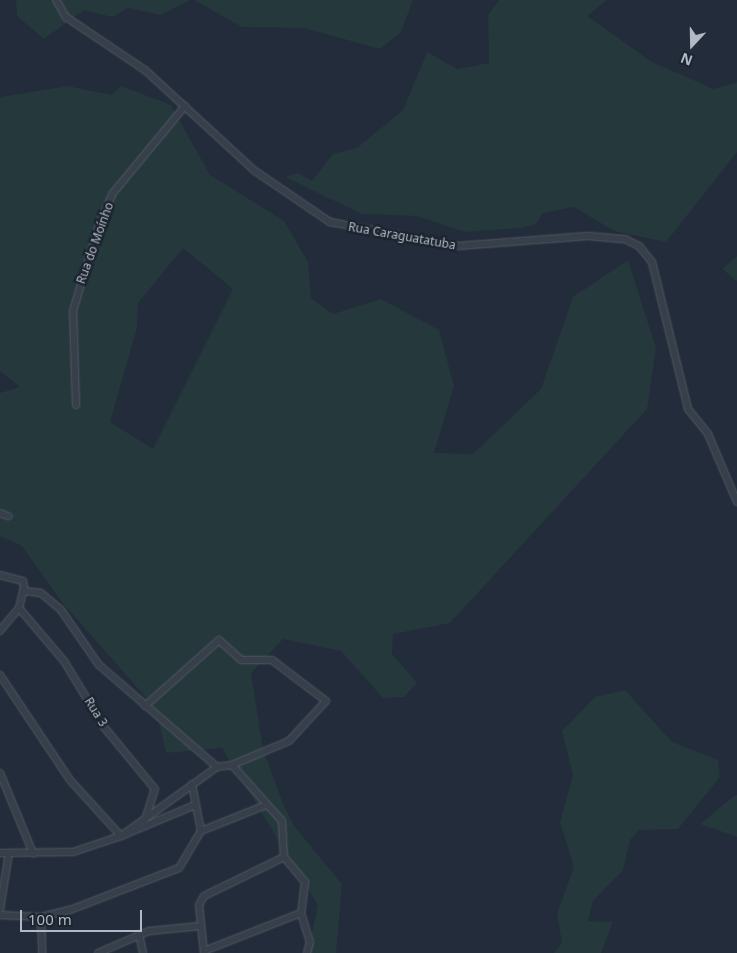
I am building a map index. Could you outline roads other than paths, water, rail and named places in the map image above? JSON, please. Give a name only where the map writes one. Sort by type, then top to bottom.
[{"type":"street","name":"Rua Caraguatatuba","points":[[56,0],[66,17],[145,70],[255,170],[330,222],[458,246],[588,236],[625,239],[639,246],[652,262],[688,409],[708,434],[737,502]]},
{"type":"street","name":"Rua do Moínho","points":[[76,404],[73,311],[98,228],[113,193],[185,106]]},
{"type":"street","points":[[0,513],[8,516]]},
{"type":"street","points":[[0,575],[23,582],[24,591],[19,608],[0,631]]},
{"type":"street","points":[[24,591],[41,593],[61,610],[99,665],[217,767]]},
{"type":"street","name":"Rua 3","points":[[19,608],[64,661],[104,727],[155,789],[145,819]]},
{"type":"street","points":[[121,836],[217,767],[232,765],[289,741],[326,701],[272,660],[240,660],[219,640],[145,706]]},
{"type":"street","points":[[0,675],[70,780],[121,836]]},
{"type":"street","points":[[232,765],[282,821],[284,857],[305,882],[301,913],[310,942],[308,953]]},
{"type":"street","points":[[0,773],[33,853]]},
{"type":"street","points":[[192,784],[200,831]]},
{"type":"street","points":[[0,853],[73,852],[121,836],[195,805]]},
{"type":"street","points":[[0,915],[41,917],[179,868],[200,831],[266,805]]},
{"type":"street","points":[[0,908],[10,853]]},
{"type":"street","points":[[284,857],[204,896],[199,905],[204,952],[301,913]]},
{"type":"street","points":[[41,917],[42,953]]},
{"type":"street","points":[[98,953],[138,934],[200,926]]},
{"type":"street","points":[[138,934],[142,953]]}]
